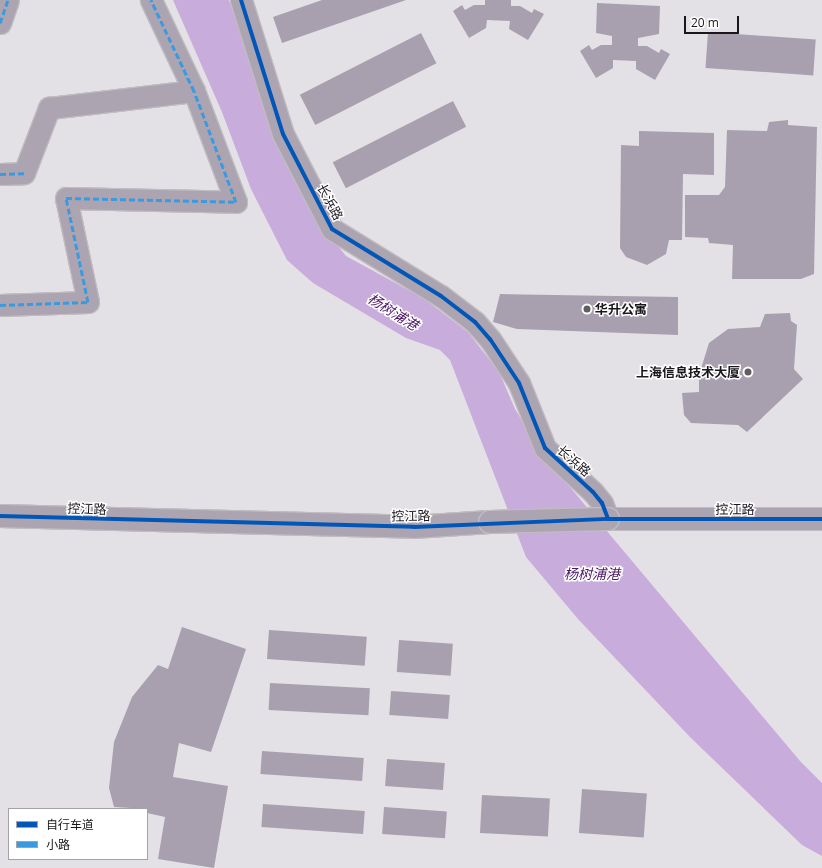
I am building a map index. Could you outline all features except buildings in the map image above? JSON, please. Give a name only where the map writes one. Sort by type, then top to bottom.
[{"type":"main road","name":"控江路","points":[[0,516],[414,527],[490,522],[608,519],[822,519]]},
{"type":"street","points":[[0,23],[8,0]]},
{"type":"street","points":[[0,305],[88,302],[66,198],[236,202],[194,91],[151,0]]},
{"type":"street","name":"长浜路","points":[[241,0],[283,134],[332,229],[441,296],[474,322],[490,339],[518,383],[545,448],[602,503],[608,519]]},
{"type":"street","points":[[0,174],[24,173],[49,108],[194,91]]},
{"type":"water","name":"杨树浦港","points":[[173,0],[229,0],[265,108],[329,235],[346,256],[423,298],[468,332],[499,372],[515,409],[543,455],[800,761],[822,783],[822,856],[802,845],[690,737],[578,619],[526,557],[450,360],[440,350],[406,338],[313,283],[287,260],[251,189],[222,112]]},
{"type":"marked path","points":[[0,23],[8,0]]},
{"type":"marked path","points":[[0,305],[88,302],[66,198],[236,202],[194,91],[151,0]]},
{"type":"marked path","points":[[0,174],[24,173]]},
{"type":"cycle path","points":[[241,0],[283,134],[332,229],[441,296],[475,322],[490,339],[519,383],[545,448],[593,492],[602,503],[608,519]]},
{"type":"cycle path","points":[[0,516],[414,527],[608,519],[822,519]]},
{"type":"place","name":"华升公寓","points":[[587,309]]},
{"type":"place","name":"上海信息技术大厦","points":[[748,372]]}]
